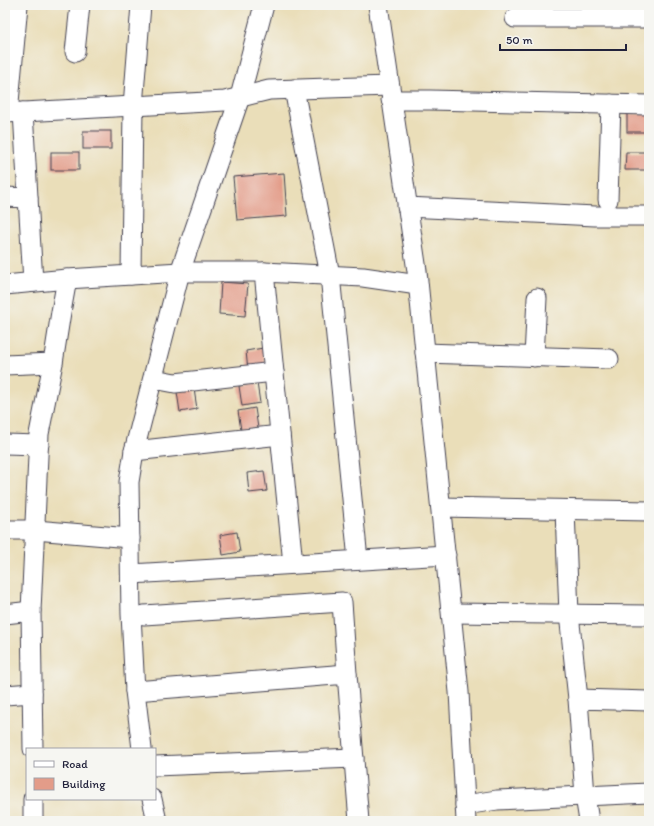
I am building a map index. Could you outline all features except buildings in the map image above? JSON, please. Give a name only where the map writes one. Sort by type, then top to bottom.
[{"type":"street","points":[[18,5],[12,112],[28,198],[33,282]]},
{"type":"street","points":[[75,52],[80,5]]},
{"type":"street","points":[[131,275],[134,106],[141,5]]},
{"type":"street","points":[[142,748],[135,691],[131,614],[129,482],[134,451],[154,379],[180,272],[240,97],[264,5]]},
{"type":"street","points":[[378,5],[418,286],[452,613],[459,692],[466,813],[497,800],[649,793]]},
{"type":"street","points":[[515,18],[649,18]]},
{"type":"street","points":[[12,112],[225,101],[269,90],[294,89],[390,93],[430,100],[649,105]]},
{"type":"street","points":[[294,89],[330,275],[358,560]]},
{"type":"street","points":[[608,200],[611,104]]},
{"type":"street","points":[[5,197],[28,198]]},
{"type":"street","points":[[407,207],[594,216],[649,216]]},
{"type":"street","points":[[5,285],[68,279],[180,272],[264,272],[363,277],[418,286]]},
{"type":"street","points":[[264,272],[293,564]]},
{"type":"street","points":[[33,748],[31,611],[39,434],[68,279]]},
{"type":"street","points":[[534,357],[537,298]]},
{"type":"street","points":[[425,353],[609,359]]},
{"type":"street","points":[[5,365],[53,363]]},
{"type":"street","points":[[154,379],[174,383],[274,372]]},
{"type":"street","points":[[134,451],[280,435]]},
{"type":"street","points":[[5,444],[39,445]]},
{"type":"street","points":[[441,507],[649,511]]},
{"type":"street","points":[[565,510],[569,614],[578,699],[585,796],[589,821]]},
{"type":"street","points":[[5,530],[35,530],[130,538]]},
{"type":"street","points":[[131,574],[446,555]]},
{"type":"street","points":[[144,615],[342,602],[359,821]]},
{"type":"street","points":[[5,614],[31,611]]},
{"type":"street","points":[[452,613],[649,615]]},
{"type":"street","points":[[135,691],[347,674]]},
{"type":"street","points":[[5,695],[32,693]]},
{"type":"street","points":[[578,699],[649,701]]},
{"type":"street","points":[[156,766],[354,758]]},
{"type":"street","points":[[33,800],[33,821]]},
{"type":"street","points":[[152,800],[157,821]]}]
